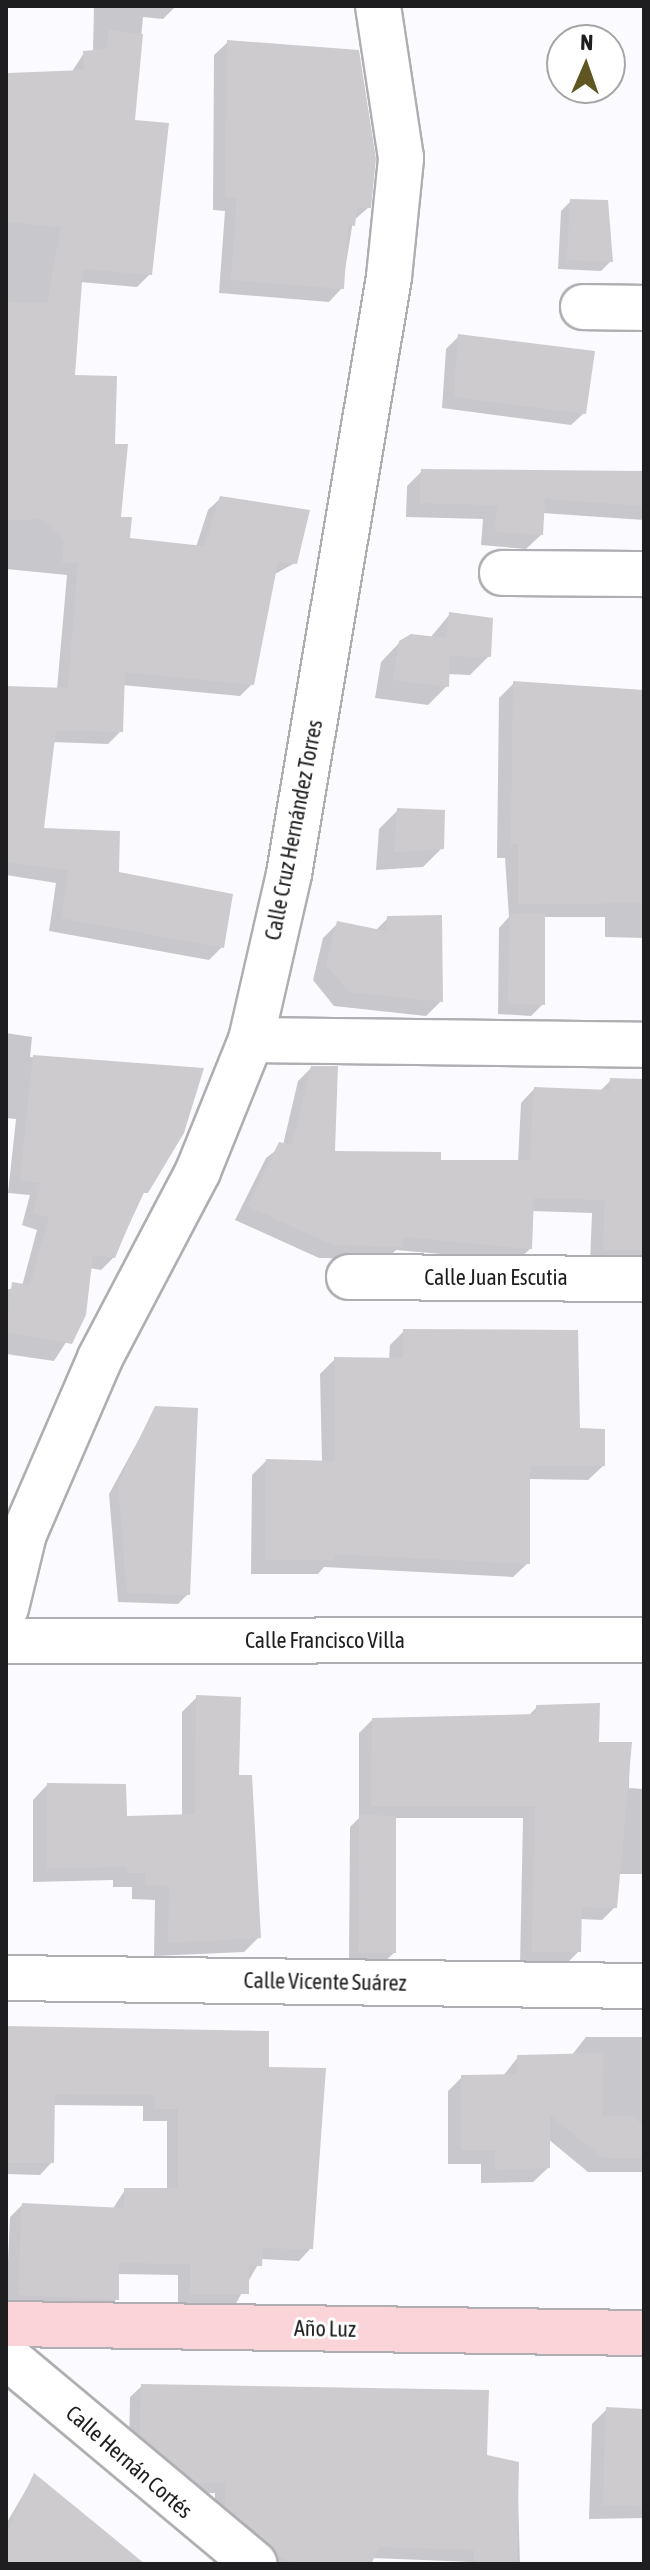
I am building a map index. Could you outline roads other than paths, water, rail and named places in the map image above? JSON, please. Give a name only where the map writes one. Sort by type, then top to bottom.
[{"type":"main road","name":"Año Luz","points":[[6,2324],[644,2333]]},
{"type":"street","name":"Calle Cruz Hernández Torres","points":[[6,1608],[36,1507],[100,1358],[198,1171],[251,1040],[289,874],[389,277],[401,158],[378,6]]},
{"type":"street","points":[[583,307],[644,308]]},
{"type":"street","points":[[502,573],[644,574]]},
{"type":"street","points":[[251,1040],[644,1045]]},
{"type":"street","name":"Calle Juan Escutia","points":[[349,1277],[644,1279]]},
{"type":"street","name":"Calle Francisco Villa","points":[[6,1641],[644,1640]]},
{"type":"street","name":"Calle Vicente Suárez","points":[[6,1978],[644,1986]]},
{"type":"street","name":"Calle Hernán Cortés","points":[[6,2356],[255,2564]]}]
